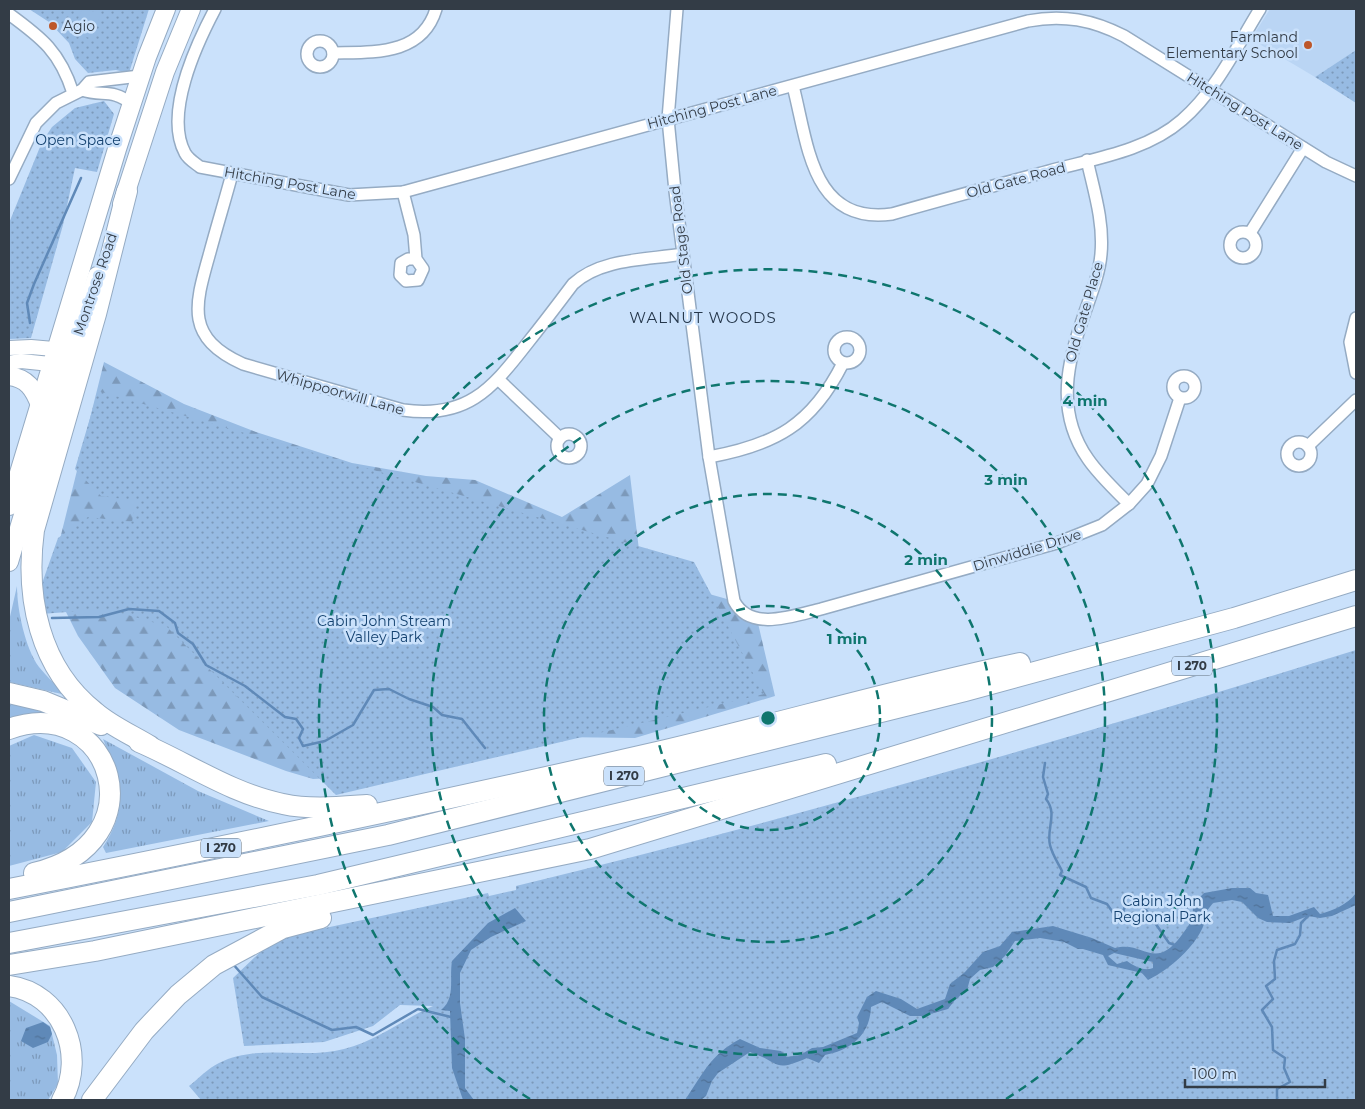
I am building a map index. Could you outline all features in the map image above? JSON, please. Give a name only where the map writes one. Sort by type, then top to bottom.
[{"type":"highway","points":[[127,191],[96,314],[34,530],[31,581],[35,617],[47,648],[77,696],[96,713],[150,746]]},
{"type":"highway","name":"I 270","points":[[9,912],[388,835],[965,691],[1234,618],[1356,580]]},
{"type":"highway","name":"I 270","points":[[9,965],[94,951],[590,850],[1356,616]]},
{"type":"highway","name":"I 270","points":[[9,888],[239,844],[666,750],[963,675],[1234,618]]},
{"type":"highway","points":[[9,693],[43,701],[150,746],[252,795],[282,804],[311,808],[432,800]]},
{"type":"highway","name":"I 270","points":[[9,943],[327,883],[1027,715]]},
{"type":"highway","points":[[9,730],[38,722],[55,724],[77,734],[99,757],[109,777],[111,792],[105,822],[84,852],[46,870],[9,880]]},
{"type":"highway","points":[[92,1100],[144,1031],[178,995],[214,965],[283,928],[425,892],[454,879]]},
{"type":"highway","points":[[9,986],[32,993],[48,1004],[60,1018],[72,1050],[71,1072],[62,1100]]},
{"type":"main road","name":"Montrose Road","points":[[9,562],[62,357],[132,104],[140,76],[166,9]]},
{"type":"main road","name":"Montrose Road","points":[[9,506],[40,406],[62,357],[127,191],[165,72],[191,9]]},
{"type":"main road","points":[[9,376],[24,380],[30,385],[40,406]]},
{"type":"street","name":"Hitching Post Lane","points":[[215,9],[197,44],[180,98],[179,127],[185,153],[200,167],[348,195],[403,192],[1028,21],[1064,18],[1103,25],[1124,36],[1339,170],[1356,176]]},
{"type":"street","points":[[333,53],[395,50],[413,41],[426,30],[436,9]]},
{"type":"street","name":"Old Stage Road","points":[[677,9],[668,119],[709,457],[734,601],[744,615]]},
{"type":"street","name":"Old Gate Road","points":[[793,86],[818,178],[823,188],[836,202],[855,212],[874,215],[892,214],[1138,145],[1164,134],[1191,112],[1210,88],[1260,9]]},
{"type":"street","points":[[9,14],[51,48],[78,91]]},
{"type":"street","points":[[9,179],[13,157],[36,123],[56,103],[78,91],[89,82],[140,76]]},
{"type":"street","points":[[78,91],[111,93],[120,96],[132,104]]},
{"type":"street","points":[[1250,233],[1303,148]]},
{"type":"street","name":"Old Gate Place","points":[[1087,160],[1101,223],[1102,242],[1097,275],[1068,370],[1066,385],[1069,416],[1080,446],[1089,460],[1129,504]]},
{"type":"street","name":"Whippoorwill Lane","points":[[232,174],[197,297],[200,324],[210,342],[222,354],[243,364],[403,410],[419,412],[440,411],[461,405],[482,394],[499,380],[573,284],[587,273],[608,265],[683,254]]},
{"type":"street","points":[[403,192],[414,235],[416,259]]},
{"type":"street","points":[[1356,318],[1350,342],[1356,373]]},
{"type":"street","points":[[9,348],[62,357]]},
{"type":"street","points":[[9,363],[62,357]]},
{"type":"street","points":[[709,457],[745,451],[763,444],[797,423],[825,393],[843,363]]},
{"type":"street","points":[[499,380],[560,438]]},
{"type":"street","name":"Dinwiddie Drive","points":[[744,615],[757,619],[812,612],[1057,542],[1102,525],[1138,495],[1154,471],[1180,398]]},
{"type":"street","points":[[1308,446],[1356,400]]},
{"type":"shaded area","name":"Farmland Elementary School","points":[[1270,9],[1356,9],[1356,50],[1315,77],[1251,39]]},
{"type":"green space","points":[[29,9],[149,9],[129,73],[116,70],[88,73],[75,59],[69,43],[49,22]]},
{"type":"green space","points":[[82,9],[101,13],[92,39],[73,32]]},
{"type":"green space","points":[[1356,50],[1356,103],[1315,77]]},
{"type":"green space","name":"Open Space","points":[[104,101],[114,114],[97,172],[75,168],[63,225],[31,338],[9,339],[9,223],[42,142],[52,127],[75,108]]},
{"type":"green space","name":"Cabin John Stream Valley Park","points":[[104,362],[184,404],[256,432],[352,463],[426,476],[475,480],[562,517],[630,475],[639,550],[695,590],[734,601],[757,619],[775,696],[635,738],[558,737],[372,776],[313,779],[286,771],[179,730],[115,688],[78,636],[60,600],[58,547]]},
{"type":"green space","name":"Cabin John Stream Valley Park","points":[[98,391],[694,562],[764,694],[336,795],[166,626],[107,609],[41,614],[39,592],[58,538],[88,517],[132,522],[136,501],[101,496],[75,469]]},
{"type":"green space","points":[[17,586],[20,617],[34,659],[39,667],[66,695],[9,682],[9,621]]},
{"type":"green space","name":"Cabin John Regional Park","points":[[1356,650],[1356,1100],[201,1100],[189,1086],[215,1065],[234,1057],[249,1054],[313,1053],[344,1049],[368,1041],[433,1006],[400,1005],[373,1026],[324,1042],[244,1046],[233,978],[274,939],[488,893],[489,896],[516,890],[516,886],[728,832],[938,774]]},
{"type":"green space","points":[[9,704],[24,706],[52,715],[9,721]]},
{"type":"green space","points":[[34,735],[72,748],[96,782],[92,822],[62,852],[9,866],[9,746]]},
{"type":"green space","points":[[103,739],[198,791],[269,821],[106,853],[103,847],[117,819],[120,793],[114,768]]},
{"type":"green space","points":[[9,1001],[50,1026],[57,1055],[58,1084],[48,1100],[9,1100]]},
{"type":"water","points":[[1232,888],[1250,888],[1256,893],[1268,895],[1273,916],[1289,916],[1314,907],[1320,914],[1349,901],[1356,893],[1356,905],[1332,916],[1320,918],[1308,916],[1290,923],[1267,922],[1258,918],[1242,902],[1232,900],[1213,903],[1206,912],[1205,922],[1200,932],[1186,952],[1166,969],[1148,980],[1142,973],[1108,965],[1103,955],[1078,949],[1064,942],[1040,938],[1015,941],[1005,956],[993,967],[980,970],[970,979],[967,990],[948,1009],[923,1016],[910,1016],[882,1002],[871,1007],[867,1026],[857,1040],[843,1049],[825,1055],[819,1063],[807,1058],[782,1066],[750,1052],[718,1073],[712,1081],[706,1096],[701,1100],[685,1100],[714,1058],[740,1039],[760,1048],[781,1051],[787,1057],[800,1055],[812,1048],[823,1047],[857,1033],[859,1023],[857,1017],[867,997],[876,991],[901,999],[917,1009],[945,999],[950,984],[965,972],[983,952],[1000,946],[1012,932],[1053,926],[1092,938],[1115,948],[1134,948],[1156,954],[1163,952],[1172,947],[1187,928],[1192,918],[1193,904],[1204,893]],"holes":[[[1114,953],[1153,962],[1153,968],[1143,969],[1127,961],[1117,964],[1108,956]]]},
{"type":"water","points":[[515,908],[526,921],[491,937],[471,950],[460,973],[460,1003],[465,1039],[465,1088],[474,1100],[463,1100],[452,1068],[450,1011],[441,1010],[449,1000],[452,961],[488,923]]},
{"type":"water","points":[[43,1022],[50,1027],[52,1034],[48,1042],[33,1048],[21,1041],[26,1028]]},
{"type":"waterway","points":[[30,323],[27,303],[81,178]]},
{"type":"waterway","points":[[52,618],[99,617],[129,609],[159,611],[175,623],[178,633],[193,644],[206,665],[245,686],[285,717],[296,719],[303,729],[299,738],[303,746],[325,741],[353,725],[374,690],[389,689],[409,699],[433,707],[442,715],[462,719],[485,748]]},
{"type":"waterway","points":[[1045,763],[1043,777],[1048,794],[1046,799],[1051,810],[1049,839],[1052,852],[1062,871],[1060,875],[1086,887],[1091,898],[1107,904],[1114,914],[1122,915],[1126,903],[1144,907],[1169,943],[1178,946]]},
{"type":"waterway","points":[[1277,1100],[1277,1089],[1290,1082],[1284,1068],[1285,1058],[1273,1050],[1272,1027],[1262,1010],[1273,999],[1266,986],[1275,979],[1274,961],[1277,950],[1295,944],[1300,935],[1301,923],[1310,914]]},
{"type":"waterway","points":[[232,963],[262,997],[332,1030],[356,1027],[373,1035],[418,1009],[451,1017]]},
{"type":"place","name":"Agio","points":[[53,26]]},
{"type":"place","name":"Farmland Elementary School","points":[[1308,45]]},
{"type":"district","name":"WALNUT WOODS","points":[[703,318]]}]
